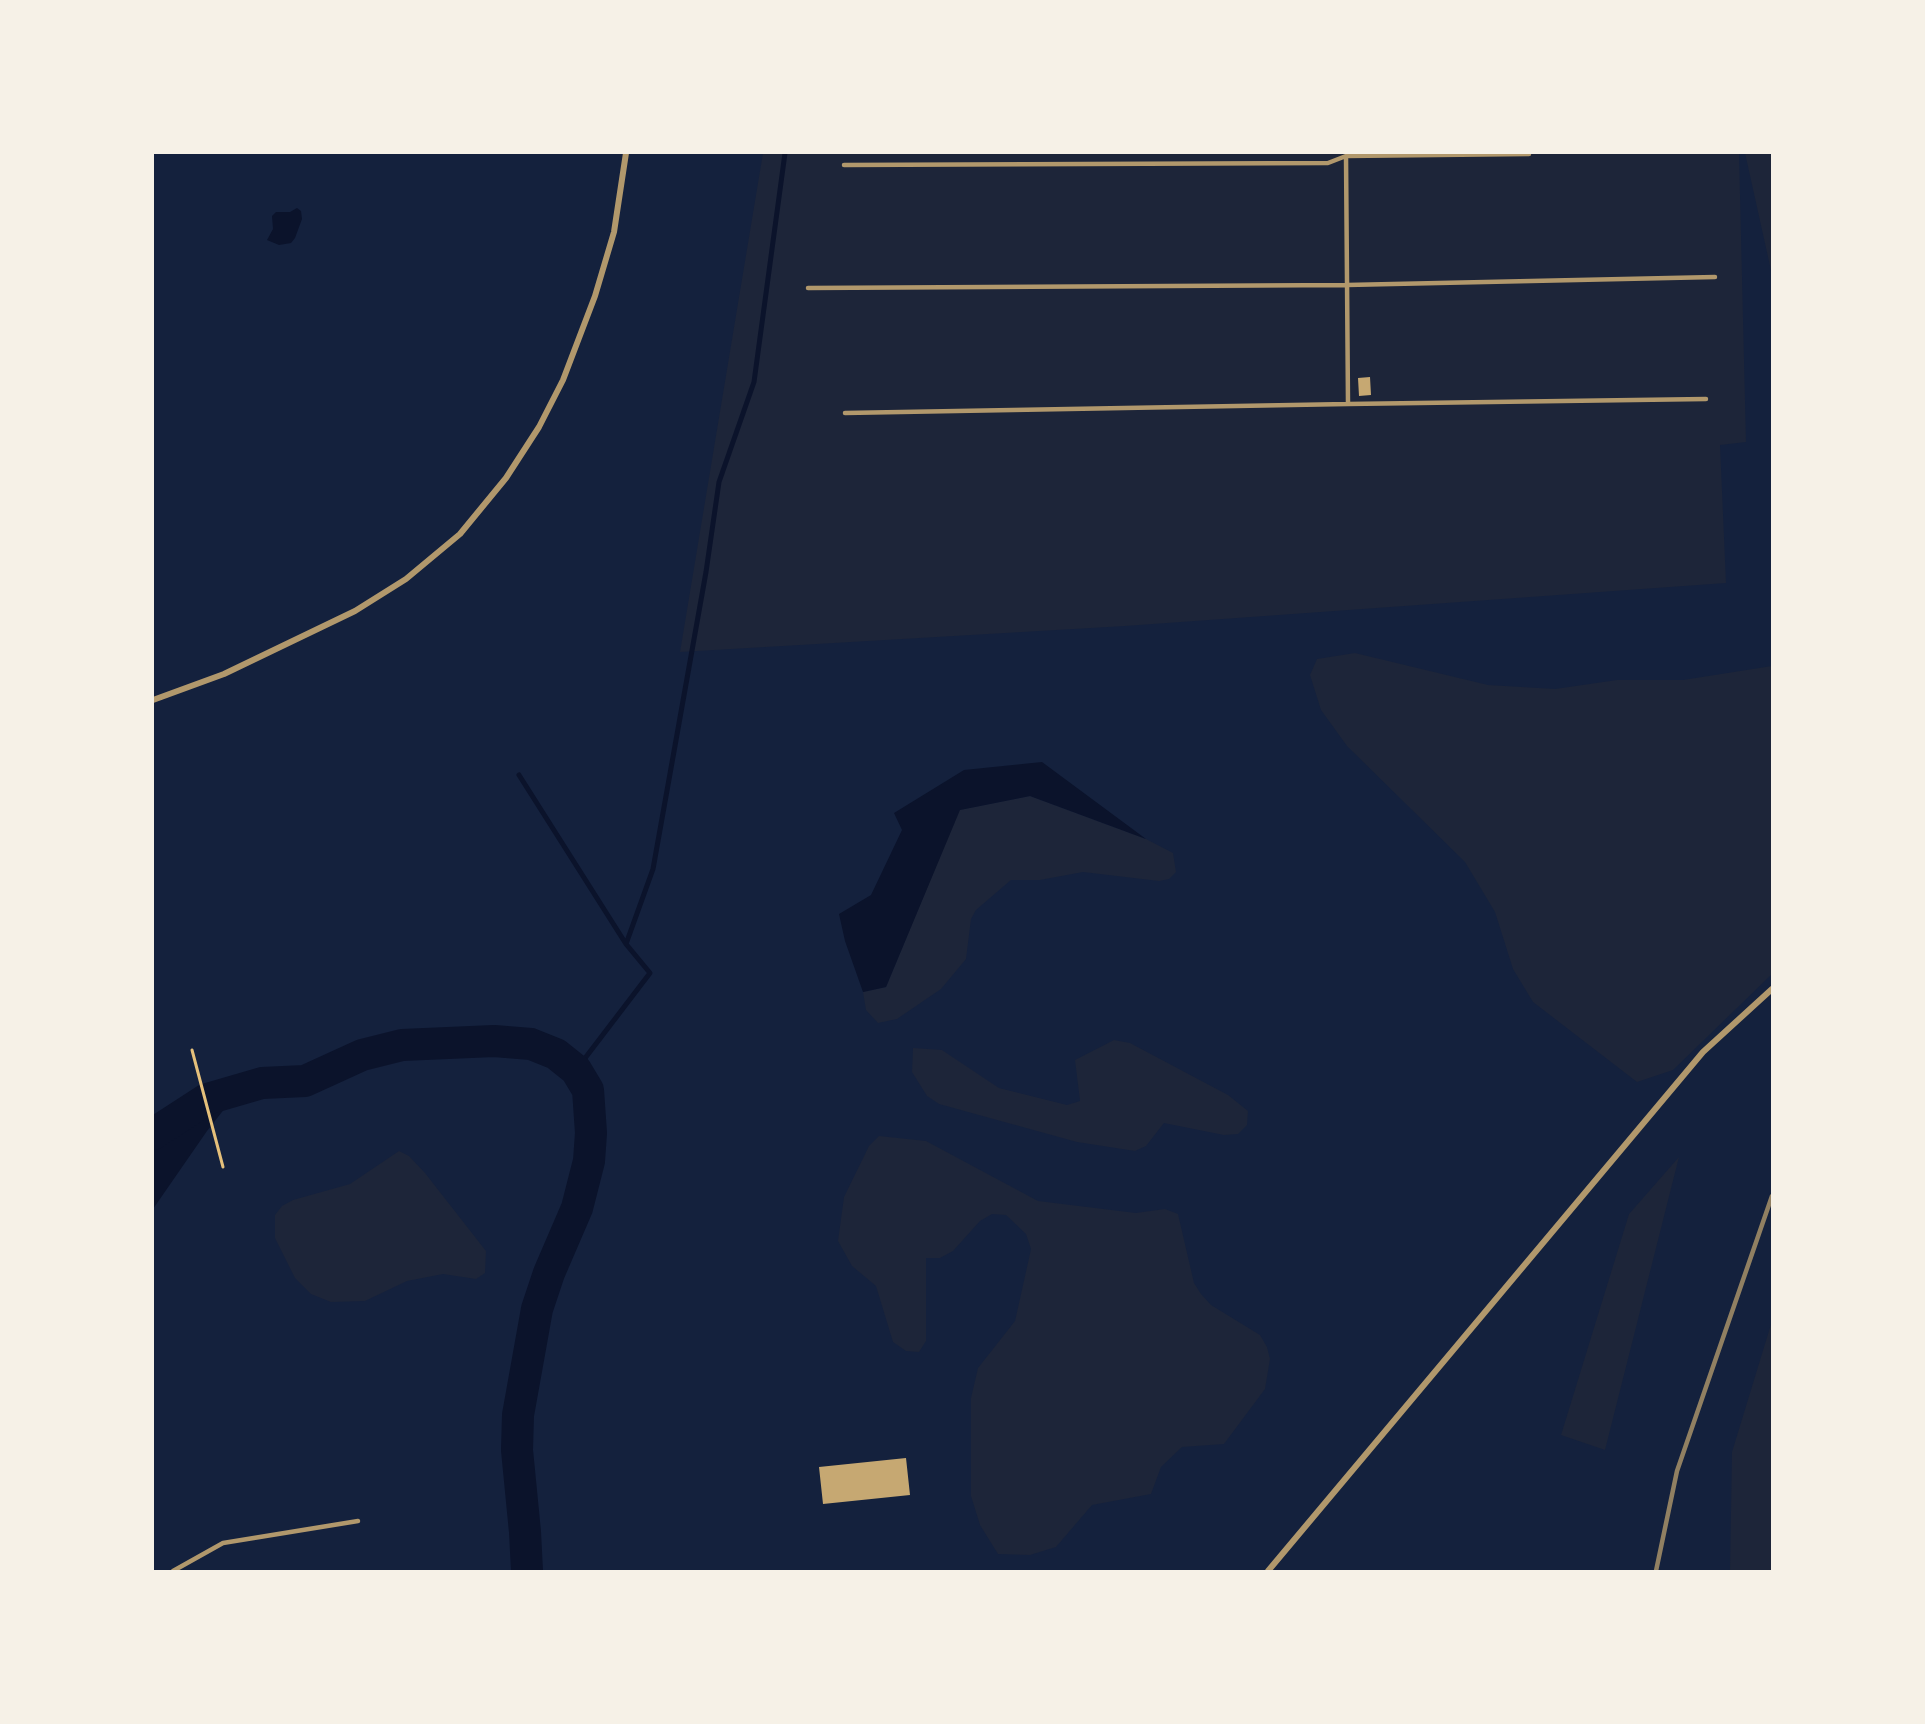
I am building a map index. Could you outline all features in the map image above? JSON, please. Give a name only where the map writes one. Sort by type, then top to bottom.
[{"type":"street","points":[[153,700],[224,674],[355,611],[406,579],[460,534],[506,478],[539,427],[563,380],[595,296],[615,232],[626,153]]},
{"type":"street","points":[[1268,1571],[1703,1052],[1772,989]]},
{"type":"lane","points":[[1346,154],[1348,405]]},
{"type":"lane","points":[[844,165],[1328,163],[1346,154],[1529,154]]},
{"type":"lane","points":[[808,288],[1347,285],[1715,278]]},
{"type":"lane","points":[[845,413],[1706,399]]},
{"type":"lane","points":[[173,1571],[223,1543],[358,1521]]},
{"type":"path","points":[[192,1050],[223,1167]]},
{"type":"shaded area","points":[[763,153],[1739,153],[1746,442],[1720,445],[1726,583],[1125,626],[680,652]]},
{"type":"shaded area","points":[[1745,153],[1772,153],[1772,275]]},
{"type":"shaded area","points":[[297,208],[301,211],[302,219],[291,243],[279,245],[267,240],[273,229],[272,216],[276,212],[290,212]]},
{"type":"shaded area","points":[[1355,653],[1488,685],[1555,689],[1617,680],[1683,680],[1772,666],[1772,974],[1673,1070],[1637,1082],[1533,1002],[1513,969],[1495,912],[1465,862],[1347,746],[1321,710],[1310,675],[1317,659]]},
{"type":"shaded area","points":[[1042,762],[1146,839],[1030,796],[960,810],[886,987],[863,992],[845,941],[839,914],[871,895],[902,830],[894,813],[964,770]]},
{"type":"shaded area","points":[[1030,796],[1146,839],[1173,853],[1176,872],[1169,879],[1159,881],[1083,872],[1040,880],[1011,880],[976,910],[971,919],[966,959],[941,989],[897,1019],[878,1023],[866,1010],[863,992],[886,987],[959,810]]},
{"type":"shaded area","points":[[1114,1040],[1130,1043],[1228,1095],[1248,1111],[1247,1125],[1238,1134],[1224,1135],[1164,1123],[1146,1146],[1135,1151],[1077,1142],[939,1104],[927,1096],[912,1072],[913,1048],[942,1050],[999,1088],[1067,1105],[1080,1101],[1075,1060]]},
{"type":"shaded area","points":[[236,1079],[244,1097],[229,1103],[153,1209],[153,1130],[167,1134],[174,1128],[182,1117],[190,1093]]},
{"type":"shaded area","points":[[879,1136],[926,1141],[1038,1201],[1136,1213],[1165,1209],[1178,1214],[1194,1283],[1211,1305],[1260,1335],[1267,1347],[1270,1359],[1265,1389],[1224,1444],[1182,1447],[1161,1467],[1151,1494],[1092,1505],[1056,1547],[1030,1555],[998,1554],[980,1525],[971,1496],[971,1398],[978,1368],[1015,1321],[1031,1249],[1026,1234],[1006,1215],[992,1214],[980,1221],[953,1251],[940,1258],[926,1258],[926,1341],[919,1352],[906,1351],[893,1342],[876,1286],[852,1266],[838,1241],[844,1197],[869,1146]]},
{"type":"shaded area","points":[[399,1151],[409,1156],[425,1173],[486,1251],[485,1273],[476,1279],[443,1274],[407,1281],[365,1301],[331,1302],[311,1294],[295,1278],[275,1238],[275,1215],[282,1206],[293,1200],[350,1184]]},
{"type":"shaded area","points":[[1679,1157],[1605,1450],[1561,1435],[1629,1214]]},
{"type":"shaded area","points":[[1772,1321],[1772,1571],[1730,1571],[1732,1452]]},
{"type":"building","points":[[1370,377],[1371,395],[1359,396],[1358,378]]},
{"type":"building","points":[[906,1458],[910,1495],[823,1504],[819,1467]]},
{"type":"waterway","points":[[576,1070],[650,973],[626,944],[653,869],[706,572],[719,482],[754,382],[785,153]]},
{"type":"waterway","points":[[519,775],[626,944]]},
{"type":"waterway","points":[[153,1134],[207,1099],[262,1083],[305,1081],[362,1055],[402,1045],[494,1041],[531,1044],[556,1054],[576,1070],[588,1090],[591,1133],[589,1161],[577,1208],[549,1273],[537,1309],[518,1415],[517,1450],[527,1571]]},
{"type":"railway","points":[[1656,1571],[1677,1471],[1772,1196]]}]
